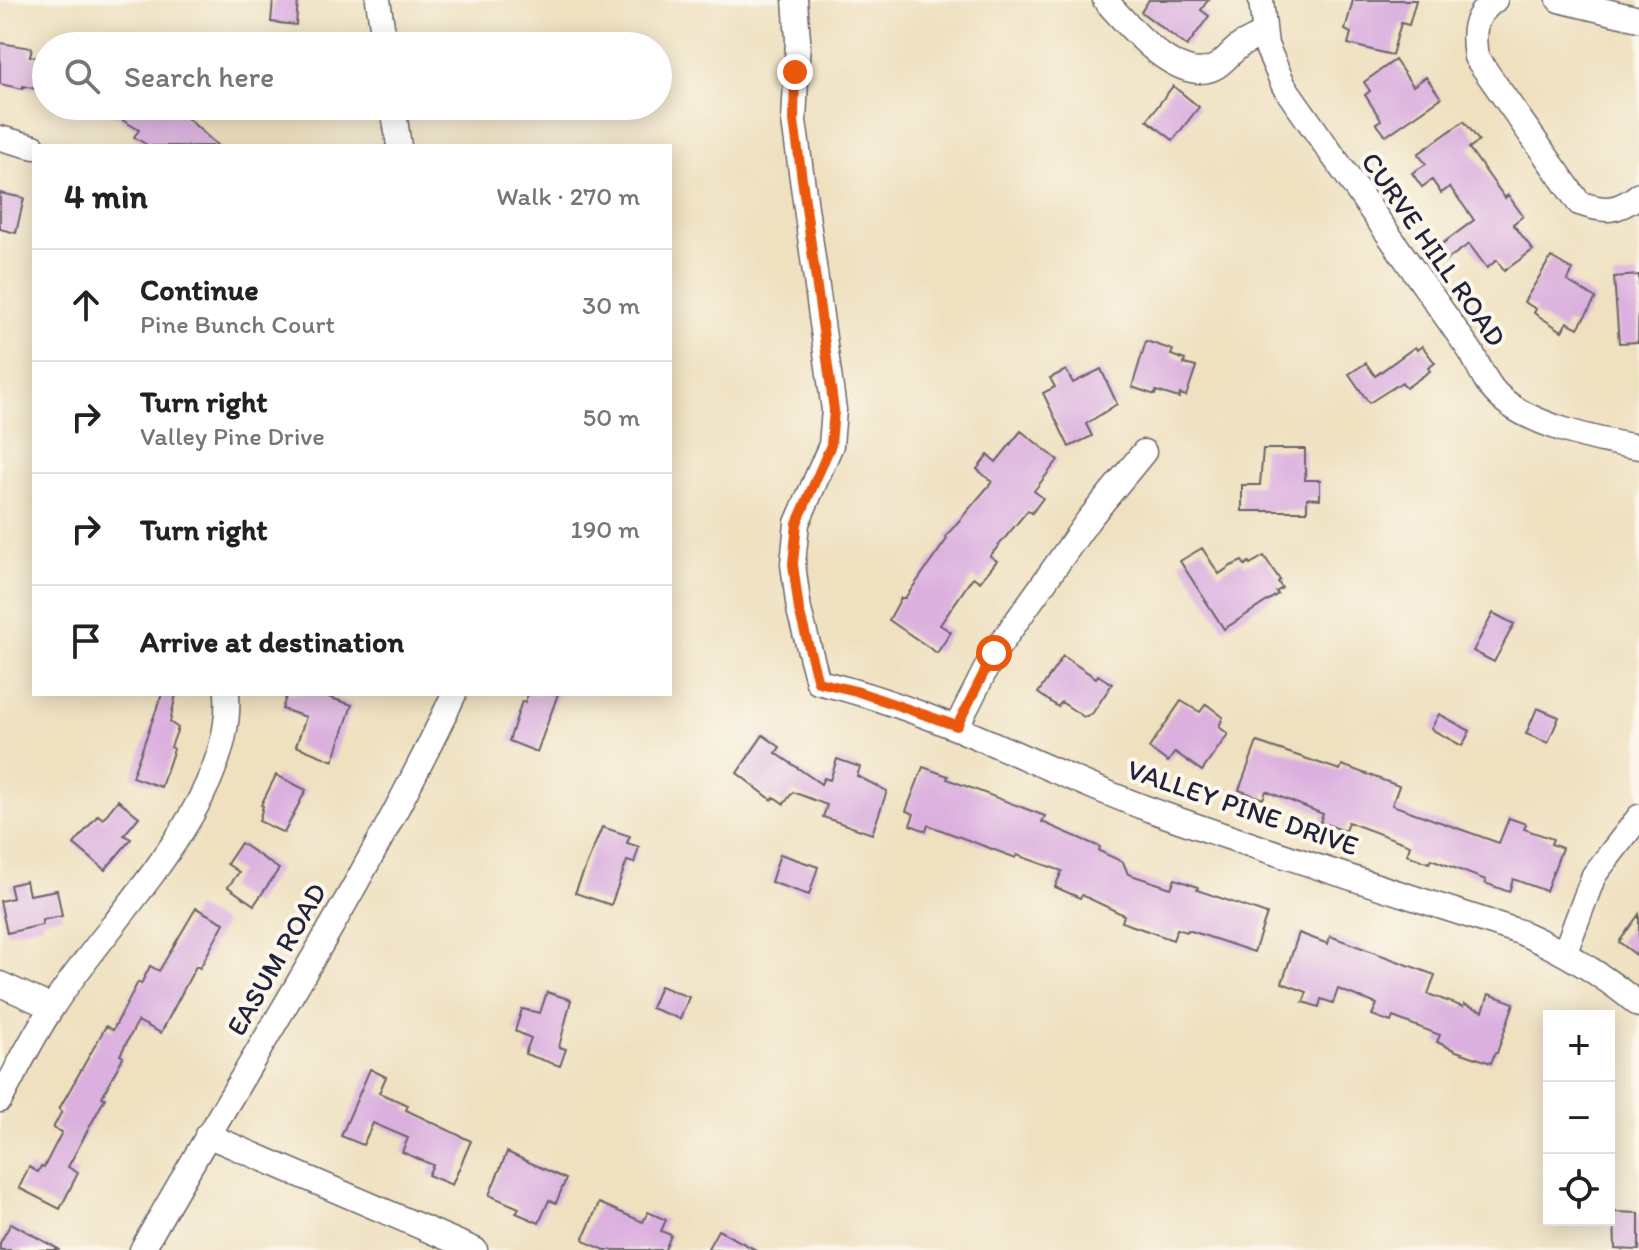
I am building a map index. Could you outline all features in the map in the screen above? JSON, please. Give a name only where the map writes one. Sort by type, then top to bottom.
[{"type":"street","points":[[378,0],[383,32]]},
{"type":"street","name":"VALLEY PINE DRIVE","points":[[795,0],[798,39],[794,121],[834,410],[831,445],[797,523],[793,564],[799,610],[818,682],[856,691],[957,726],[1149,809],[1520,932],[1565,952],[1606,978],[1639,1005]]},
{"type":"street","points":[[1105,0],[1130,27],[1182,70],[1200,72],[1217,66],[1241,45],[1264,33]]},
{"type":"street","name":"CURVE HILL ROAD","points":[[1261,0],[1264,33],[1271,59],[1284,86],[1471,352],[1495,393],[1506,403],[1579,435],[1639,447]]},
{"type":"street","points":[[1495,0],[1480,11],[1472,32],[1476,57],[1579,203],[1602,211],[1627,204],[1639,195]]},
{"type":"street","points":[[1559,0],[1639,19]]},
{"type":"street","points":[[395,120],[399,144]]},
{"type":"street","points":[[0,138],[32,146]]},
{"type":"street","points":[[957,726],[1002,640],[1089,519],[1144,452]]},
{"type":"street","points":[[0,1100],[51,1007],[179,836],[216,765],[228,711],[227,696]]},
{"type":"street","name":"EASUM ROAD","points":[[142,1250],[207,1135],[312,962],[453,696]]},
{"type":"street","points":[[1565,952],[1594,875],[1639,817]]},
{"type":"street","points":[[0,984],[51,1007]]},
{"type":"street","points":[[207,1135],[460,1247]]},
{"type":"building","points":[[273,0],[298,0],[296,25],[271,22]]},
{"type":"building","points":[[1149,0],[1208,0],[1201,10],[1209,16],[1187,46],[1141,12]]},
{"type":"building","points":[[1353,0],[1416,0],[1409,25],[1401,23],[1392,55],[1348,44],[1351,33],[1345,30]]},
{"type":"building","points":[[0,43],[32,48],[32,88],[0,84]]},
{"type":"building","points":[[1395,60],[1413,86],[1426,77],[1441,98],[1386,136],[1376,123],[1381,120],[1365,95],[1370,91],[1364,82]]},
{"type":"building","points":[[1173,86],[1199,107],[1173,140],[1147,120]]},
{"type":"building","points":[[122,120],[189,120],[216,144],[146,144],[134,137],[139,130]]},
{"type":"building","points":[[1464,121],[1479,141],[1469,148],[1505,198],[1508,195],[1523,216],[1513,224],[1533,250],[1504,271],[1497,260],[1487,268],[1469,244],[1439,265],[1430,253],[1474,220],[1450,187],[1441,193],[1432,180],[1422,187],[1412,173],[1426,164],[1418,154]]},
{"type":"building","points":[[0,193],[24,198],[16,233],[0,229]]},
{"type":"building","points":[[1551,257],[1573,270],[1567,281],[1596,298],[1578,328],[1567,322],[1562,331],[1534,313],[1536,309],[1524,302]]},
{"type":"building","points":[[1639,275],[1638,342],[1619,343],[1614,277]]},
{"type":"building","points":[[1146,341],[1173,350],[1171,355],[1185,360],[1184,364],[1196,367],[1186,396],[1180,394],[1179,398],[1156,391],[1155,395],[1132,387]]},
{"type":"building","points":[[1422,346],[1435,363],[1428,368],[1430,371],[1406,388],[1402,382],[1369,403],[1349,374],[1366,363],[1375,376],[1415,347],[1417,350]]},
{"type":"building","points":[[1101,369],[1117,404],[1086,424],[1092,436],[1069,447],[1043,393],[1055,387],[1050,378],[1066,370],[1073,383]]},
{"type":"building","points":[[1021,431],[1058,460],[1034,491],[1043,498],[1032,513],[1028,510],[990,556],[997,561],[980,582],[973,577],[940,625],[951,632],[937,653],[889,620],[901,598],[905,598],[947,539],[946,536],[992,482],[977,469],[988,455],[996,462]]},
{"type":"building","points":[[1263,449],[1305,449],[1305,480],[1320,480],[1320,499],[1307,498],[1307,511],[1242,511],[1242,485],[1260,485]]},
{"type":"building","points":[[1202,548],[1219,574],[1242,561],[1245,565],[1250,564],[1264,556],[1282,588],[1276,592],[1278,594],[1224,629],[1180,561]]},
{"type":"building","points":[[1493,613],[1514,624],[1494,662],[1473,651]]},
{"type":"building","points":[[1063,656],[1096,678],[1098,675],[1112,684],[1092,714],[1084,717],[1061,702],[1058,707],[1038,693]]},
{"type":"building","points":[[161,696],[176,696],[170,722],[178,728],[161,787],[132,777]]},
{"type":"building","points":[[286,696],[325,696],[352,705],[333,761],[296,746],[306,717],[282,709]]},
{"type":"building","points":[[527,696],[557,696],[537,752],[509,741],[522,701],[525,702]]},
{"type":"building","points":[[1181,701],[1200,712],[1206,704],[1223,717],[1219,727],[1228,734],[1202,771],[1175,752],[1168,762],[1149,748]]},
{"type":"building","points":[[1537,708],[1559,717],[1548,743],[1526,734]]},
{"type":"building","points":[[1439,714],[1470,731],[1462,746],[1431,729]]},
{"type":"building","points":[[763,735],[780,747],[776,753],[821,784],[824,778],[830,780],[837,759],[860,767],[857,776],[887,791],[872,834],[823,817],[827,805],[793,792],[784,804],[774,797],[772,800],[737,773]]},
{"type":"building","points":[[1257,742],[1340,770],[1342,765],[1399,786],[1392,805],[1499,843],[1509,818],[1526,824],[1524,829],[1553,839],[1551,844],[1562,848],[1546,891],[1513,879],[1509,892],[1431,859],[1429,863],[1407,855],[1410,845],[1348,822],[1345,831],[1320,822],[1323,814],[1266,791],[1263,799],[1239,790]]},
{"type":"building","points":[[923,767],[1045,816],[1042,822],[1100,847],[1099,851],[1123,862],[1128,874],[1171,888],[1175,879],[1198,887],[1197,890],[1267,914],[1254,952],[1188,930],[1177,929],[1173,940],[1122,922],[1124,915],[1082,895],[1080,898],[1055,887],[1062,871],[1017,855],[1016,858],[928,825],[926,831],[910,825],[914,814],[906,811]]},
{"type":"building","points":[[276,775],[306,790],[284,833],[259,821],[261,805]]},
{"type":"building","points":[[118,800],[139,817],[124,835],[131,839],[105,870],[74,844],[98,815],[103,819]]},
{"type":"building","points":[[602,827],[630,836],[627,843],[639,847],[634,863],[627,861],[611,905],[575,893]]},
{"type":"building","points":[[241,843],[279,869],[254,905],[228,887],[239,872],[227,864]]},
{"type":"building","points":[[780,854],[818,867],[809,895],[771,882]]},
{"type":"building","points":[[26,881],[29,895],[57,890],[62,916],[42,920],[42,925],[7,933],[0,901],[13,898],[10,885]]},
{"type":"building","points":[[196,908],[224,923],[200,968],[196,966],[161,1033],[138,1021],[102,1097],[105,1098],[68,1167],[78,1173],[60,1209],[19,1188],[29,1167],[38,1172],[41,1166],[44,1167],[62,1132],[53,1128],[62,1111],[59,1109],[106,1026],[113,1030],[150,966],[159,971]]},
{"type":"building","points":[[1639,914],[1639,957],[1619,942]]},
{"type":"building","points":[[1299,933],[1328,944],[1330,936],[1435,975],[1428,994],[1463,1007],[1464,1004],[1483,1011],[1489,994],[1514,1003],[1491,1063],[1437,1042],[1440,1035],[1393,1017],[1391,1022],[1372,1015],[1377,1004],[1338,989],[1333,1003],[1321,999],[1319,1007],[1303,1002],[1307,992],[1282,983]]},
{"type":"building","points":[[660,986],[689,997],[680,1019],[651,1008]]},
{"type":"building","points":[[547,992],[571,1000],[559,1047],[566,1049],[560,1066],[525,1054],[531,1038],[515,1031],[522,1009],[540,1013]]},
{"type":"building","points":[[370,1069],[386,1077],[379,1093],[408,1105],[406,1110],[471,1141],[452,1185],[428,1175],[433,1165],[402,1152],[408,1138],[373,1123],[363,1145],[341,1136]]},
{"type":"building","points":[[507,1152],[566,1179],[556,1203],[549,1200],[539,1223],[516,1213],[519,1208],[489,1195]]},
{"type":"building","points":[[599,1203],[643,1222],[648,1212],[666,1220],[661,1231],[671,1235],[665,1250],[605,1250],[588,1243],[583,1239]]},
{"type":"building","points":[[1615,1212],[1639,1213],[1639,1250],[1615,1249]]},
{"type":"building","points":[[11,1223],[60,1250],[0,1250],[0,1243]]},
{"type":"building","points":[[718,1230],[756,1250],[707,1250]]},
{"type":"route","points":[[795,72],[794,121],[834,410],[831,445],[797,523],[793,564],[799,610],[818,682],[856,691],[957,726],[994,653]]}]
